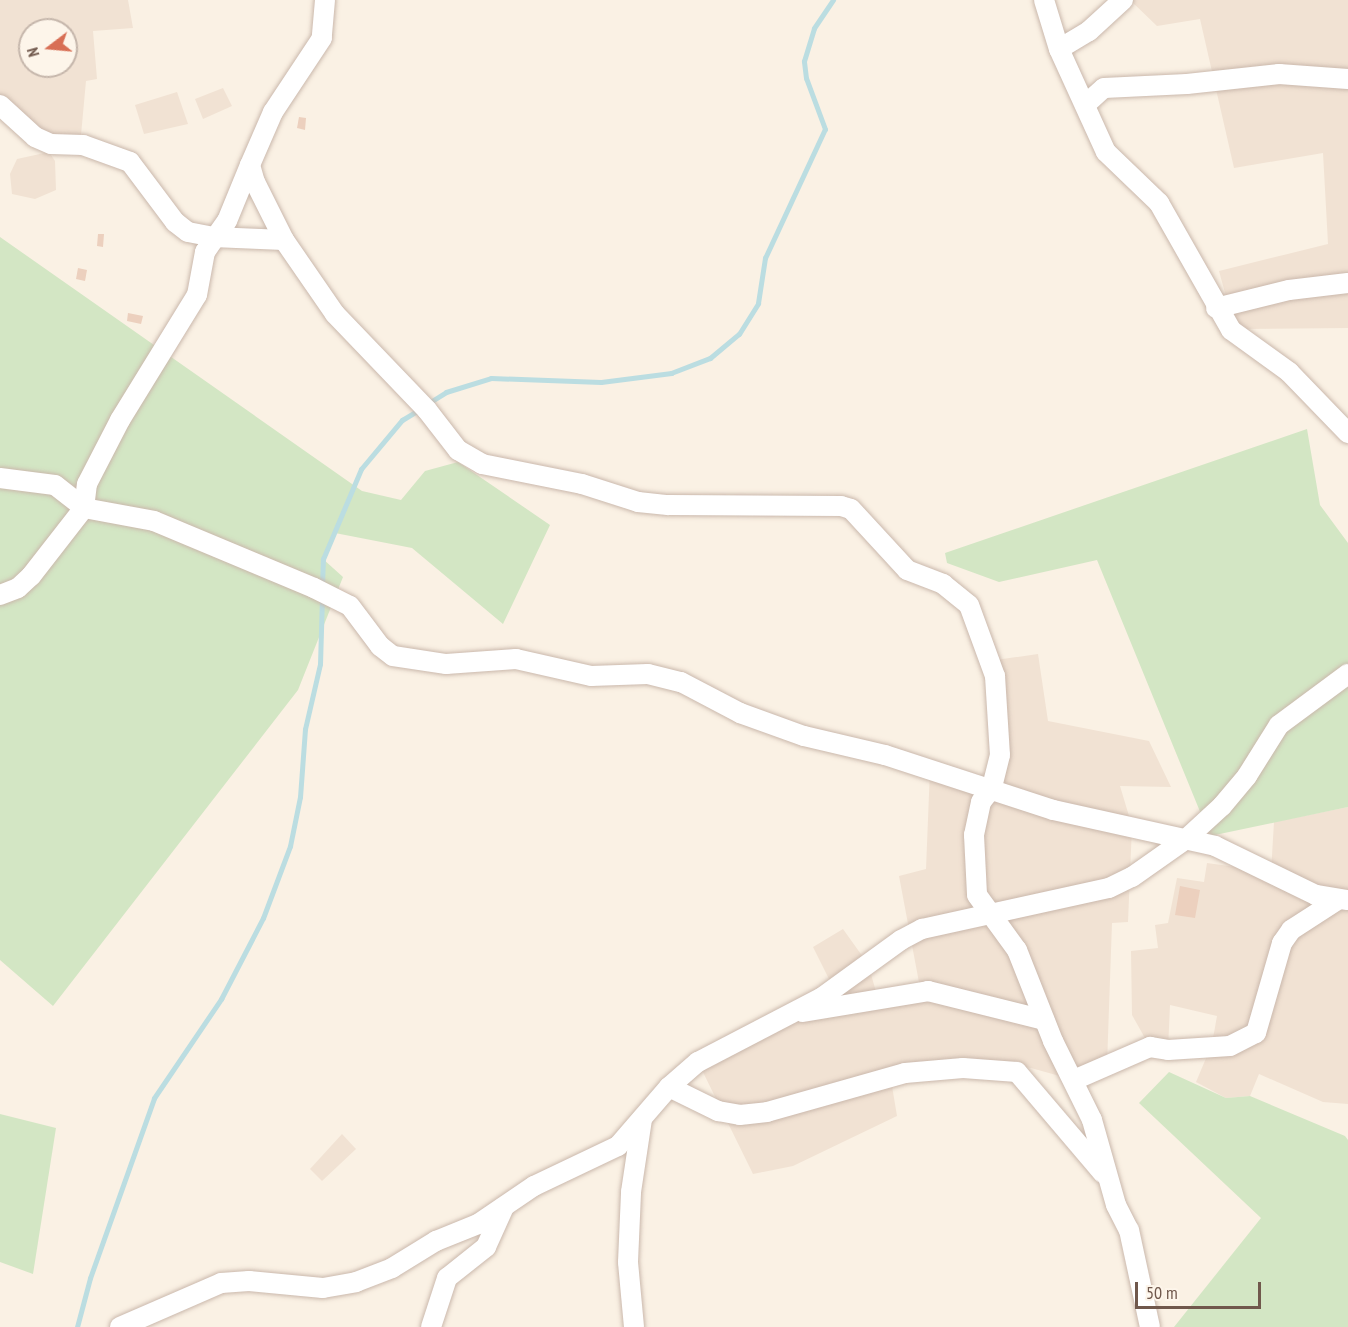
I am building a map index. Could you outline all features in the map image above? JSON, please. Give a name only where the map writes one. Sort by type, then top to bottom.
[{"type":"street","points":[[0,595],[18,588],[32,576],[84,508],[87,484],[120,420],[197,295],[200,272],[213,237],[227,221],[273,112],[322,38],[325,0]]},
{"type":"street","points":[[1059,49],[1089,31],[1123,0]]},
{"type":"street","points":[[1048,5],[1059,49],[1106,152],[1159,203],[1177,230],[1216,308],[1231,330],[1289,372],[1348,433]]},
{"type":"street","points":[[1086,104],[1104,88],[1187,84],[1279,74],[1348,79]]},
{"type":"street","points":[[0,105],[35,137],[51,144],[83,145],[130,162],[175,222],[188,232],[213,237],[284,240]]},
{"type":"street","points":[[250,165],[255,182],[284,240],[356,338],[427,410],[458,450],[482,464],[582,483],[638,502],[668,505],[841,506],[851,509],[907,570],[943,584],[969,605],[994,676],[1000,755],[992,788],[981,802],[976,824],[973,874],[977,895],[1022,961],[1044,1020],[1092,1120],[1109,1180],[1129,1230],[1150,1327]]},
{"type":"street","points":[[1216,308],[1288,290],[1348,283]]},
{"type":"street","points":[[0,478],[55,485],[84,508],[154,521],[350,606],[380,646],[393,656],[446,664],[516,659],[591,676],[648,674],[681,682],[740,713],[804,736],[885,755],[992,788],[1053,810],[1215,846],[1316,896],[1343,900]]},
{"type":"street","points":[[120,1327],[221,1283],[249,1281],[323,1288],[356,1282],[392,1268],[436,1241],[478,1224],[534,1186],[618,1146],[669,1087],[698,1062],[796,1013],[901,940],[922,929],[1109,888],[1132,877],[1186,839],[1222,806],[1247,776],[1279,725],[1348,674]]},
{"type":"street","points":[[1074,1080],[1150,1047],[1168,1050],[1230,1046],[1256,1033],[1282,943],[1291,930],[1343,900]]},
{"type":"street","points":[[796,1013],[928,991],[978,1000],[1044,1020]]},
{"type":"street","points":[[669,1087],[718,1111],[740,1115],[767,1112],[905,1073],[963,1068],[1017,1072],[1109,1180]]},
{"type":"street","points":[[634,1327],[628,1262],[631,1192],[642,1119]]},
{"type":"street","points":[[431,1327],[447,1278],[486,1247],[504,1207]]},
{"type":"shaded area","points":[[0,0],[128,0],[133,28],[93,31],[97,79],[86,81],[80,146],[0,114]]},
{"type":"shaded area","points":[[1130,0],[1348,0],[1348,328],[1235,329],[1219,271],[1328,244],[1323,153],[1234,168],[1200,19],[1157,26]]},
{"type":"shaded area","points":[[223,88],[232,106],[203,119],[195,99]]},
{"type":"shaded area","points":[[177,92],[188,124],[144,134],[135,105]]},
{"type":"shaded area","points":[[49,152],[55,161],[56,190],[35,199],[12,194],[10,174],[17,159]]},
{"type":"shaded area","points":[[1038,654],[1048,721],[1149,741],[1171,787],[1120,786],[1132,826],[1128,922],[1112,923],[1107,1065],[1074,1080],[1031,1068],[969,1058],[891,1080],[897,1116],[793,1166],[753,1174],[698,1062],[834,989],[813,947],[843,929],[868,964],[879,1002],[921,993],[899,876],[926,869],[930,769],[992,788],[989,661]]},
{"type":"shaded area","points":[[1348,807],[1348,1104],[1323,1102],[1259,1074],[1250,1096],[1226,1098],[1196,1082],[1212,1044],[1217,1016],[1170,1005],[1168,1050],[1150,1047],[1132,1015],[1131,951],[1158,948],[1155,925],[1168,923],[1177,878],[1204,882],[1207,863],[1271,872],[1274,822]]},
{"type":"shaded area","points":[[342,1134],[356,1149],[322,1181],[310,1169]]},
{"type":"green space","points":[[0,237],[362,491],[401,500],[425,471],[458,462],[550,525],[503,624],[412,548],[335,533],[323,559],[343,577],[298,690],[53,1006],[0,960]]},
{"type":"green space","points":[[1307,429],[1320,505],[1348,543],[1348,807],[1210,836],[1097,560],[999,582],[947,563],[945,553]]},
{"type":"green space","points":[[1169,1072],[1226,1098],[1250,1096],[1345,1136],[1348,1140],[1348,1327],[1174,1327],[1261,1218],[1139,1103]]},
{"type":"green space","points":[[0,1114],[56,1128],[33,1274],[0,1262]]},
{"type":"building","points":[[299,117],[306,118],[305,130],[297,128]]},
{"type":"building","points":[[98,234],[104,234],[103,247],[97,246]]},
{"type":"building","points":[[78,268],[87,270],[85,281],[76,279]]},
{"type":"building","points":[[128,313],[143,316],[141,324],[127,321]]},
{"type":"building","points":[[1180,886],[1200,890],[1195,918],[1175,915]]},
{"type":"waterway","points":[[427,404],[446,392],[491,378],[601,382],[671,373],[710,358],[739,334],[758,303],[765,258],[825,129],[806,78],[804,61],[814,28],[833,0]]},
{"type":"waterway","points":[[322,586],[323,559],[361,469],[402,420],[420,409]]},
{"type":"waterway","points":[[77,1327],[90,1278],[154,1098],[221,999],[263,918],[290,846],[300,797],[305,729],[320,664],[322,595]]}]
